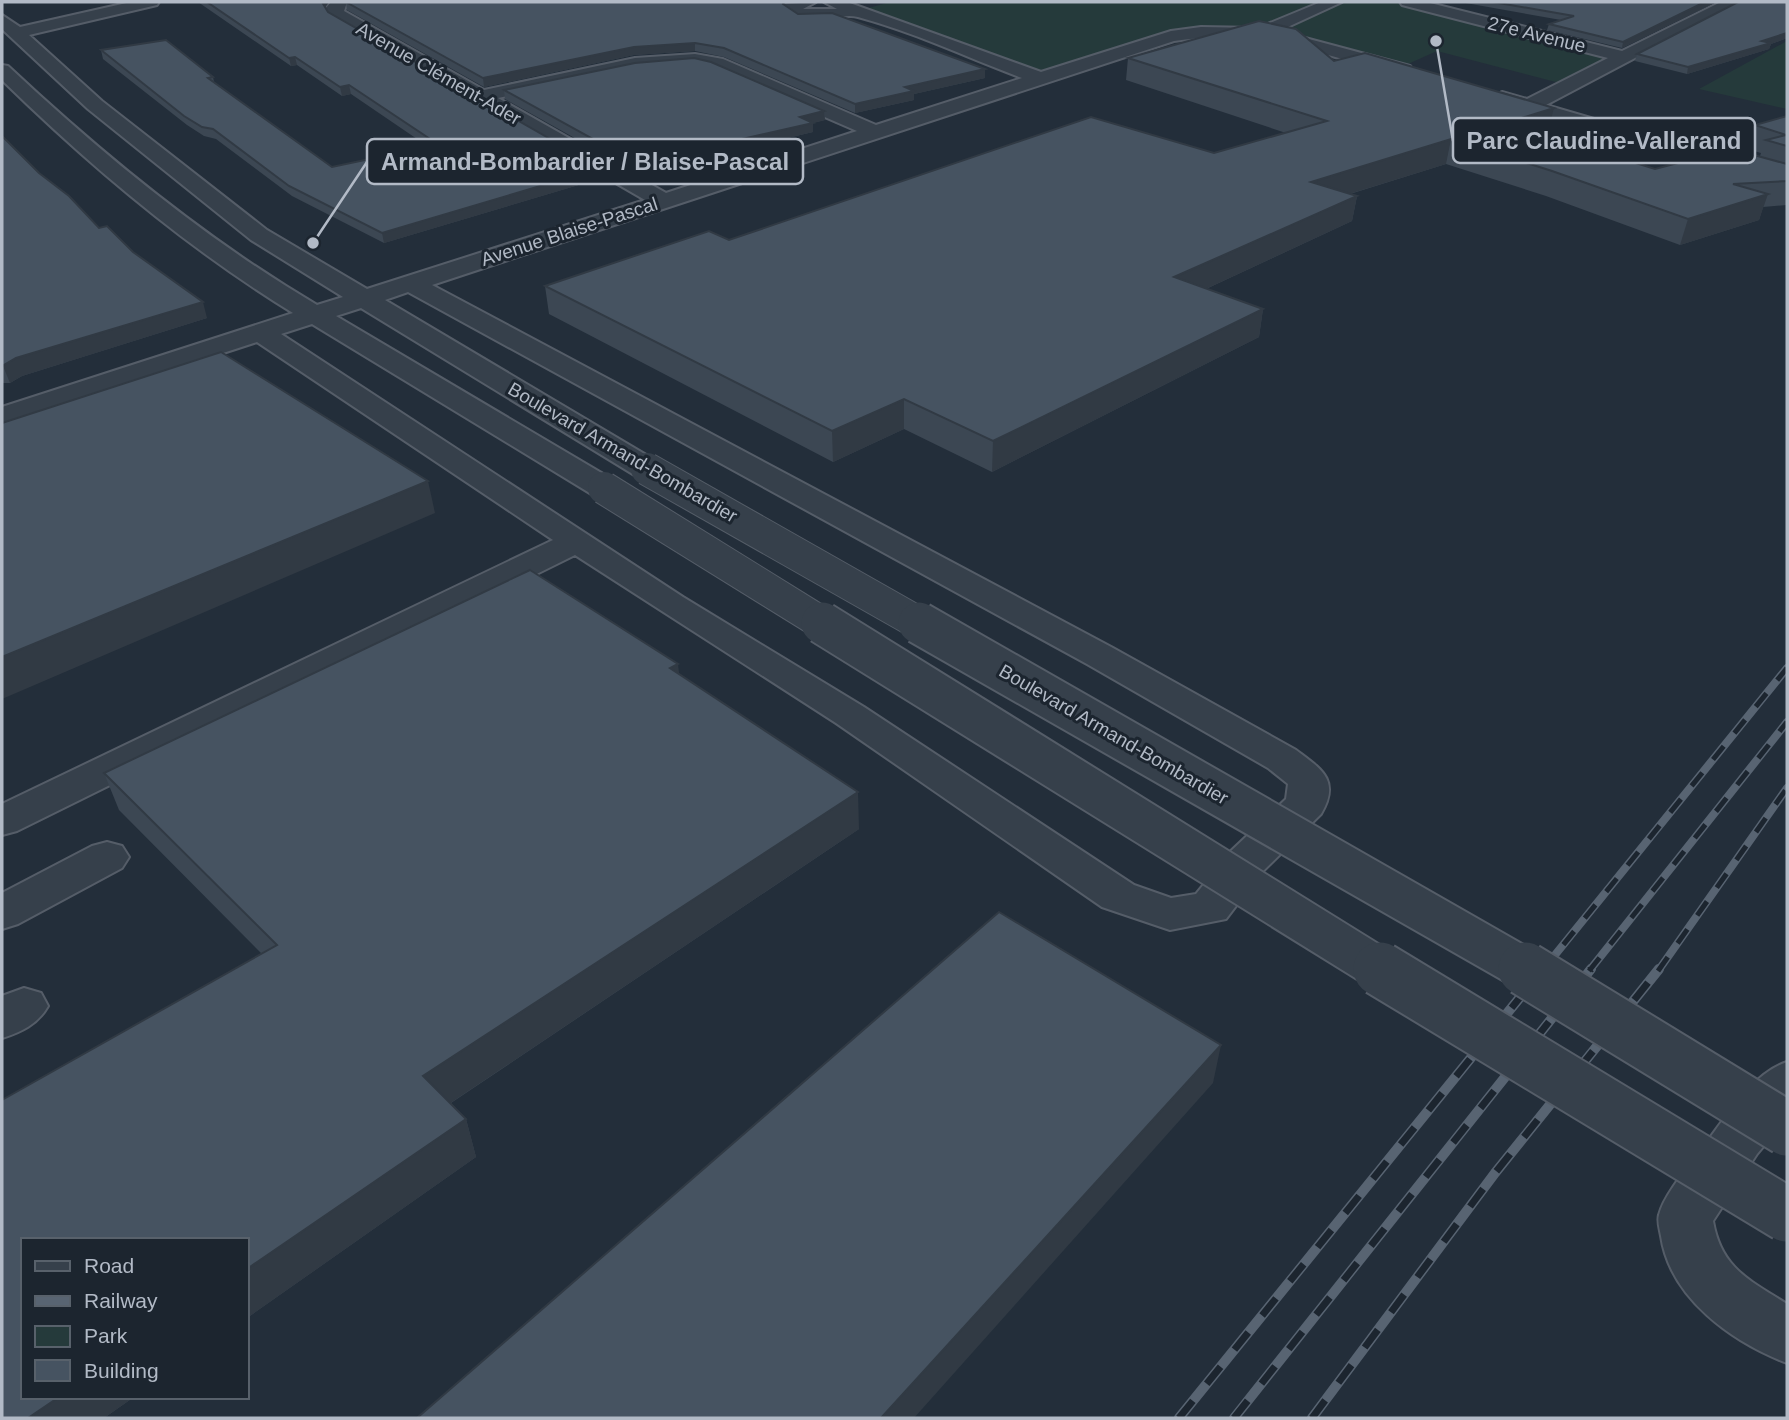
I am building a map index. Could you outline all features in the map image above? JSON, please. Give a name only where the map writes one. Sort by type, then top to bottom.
[{"type":"street","points":[[9,27],[67,22],[151,2]]},
{"type":"street","name":"Avenue Clément-Ader","points":[[340,2],[334,8],[337,14],[664,201]]},
{"type":"street","points":[[808,2],[791,7],[794,12],[807,15],[858,11],[890,2]]},
{"type":"street","points":[[832,2],[1039,78]]},
{"type":"street","points":[[1261,33],[1334,2]]},
{"type":"street","name":"27e Avenue","points":[[1408,2],[1624,57]]},
{"type":"street","points":[[1528,106],[1733,2]]},
{"type":"street","points":[[35,9],[67,22]]},
{"type":"street","name":"Boulevard Armand-Bombardier","points":[[9,27],[94,105],[219,205],[308,266],[365,297],[647,469],[1491,948],[1787,1129]]},
{"type":"street","name":"Avenue Blaise-Pascal","points":[[2,416],[1183,33],[1261,33]]},
{"type":"street","points":[[1261,33],[1294,38],[1425,76]]},
{"type":"street","points":[[479,97],[649,62],[694,58],[717,63],[875,132]]},
{"type":"street","name":"Boulevard Armand-Bombardier","points":[[2,70],[78,143],[252,277],[604,488],[1327,937],[1787,1215]]},
{"type":"street","points":[[1489,95],[1787,182]]},
{"type":"street","name":"Boulevard Armand-Bombardier","points":[[259,331],[578,541],[850,715],[1118,896],[1170,914],[1210,908],[1247,862],[1306,804],[1309,780],[1282,759],[1027,615],[410,283]]},
{"type":"street","points":[[2,821],[578,541]]},
{"type":"street","points":[[2,913],[107,857]]},
{"type":"street","points":[[1787,1082],[1739,1139],[1685,1217],[1691,1254],[1719,1292],[1787,1336]]},
{"type":"green space","points":[[890,2],[1409,2],[1624,57],[1571,86],[1437,51],[1399,68],[1320,45],[1198,32],[1039,78],[858,11]]},
{"type":"green space","points":[[1787,41],[1787,109],[1699,89]]},
{"type":"building","points":[[207,2],[322,2],[328,12],[601,168],[382,233],[289,186],[213,129],[202,127],[184,116],[101,50],[166,40],[213,77],[208,78],[332,167],[422,148],[414,142],[430,139],[349,85],[340,87],[295,57],[289,58]]},
{"type":"building","points":[[346,2],[784,2],[783,4],[798,14],[832,13],[985,69],[905,87],[914,91],[855,104],[724,48],[695,43],[634,47],[483,78]]},
{"type":"building","points":[[1493,2],[1705,2],[1623,42],[1549,24],[1574,16]]},
{"type":"building","points":[[1738,2],[1787,2],[1787,33],[1762,41],[1771,43],[1688,67],[1637,54]]},
{"type":"building","points":[[1259,21],[1296,29],[1334,61],[1365,53],[1554,108],[1505,123],[1655,169],[1732,149],[1787,164],[1787,181],[1733,184],[1768,194],[1688,219],[1451,139],[1311,182],[1357,196],[1174,277],[1263,309],[993,441],[904,399],[832,431],[545,286],[709,231],[729,240],[1091,117],[1214,153],[1327,121],[1128,58]]},
{"type":"building","points":[[694,58],[711,62],[824,111],[800,117],[813,123],[667,156],[657,151],[629,159],[504,90],[635,63]]},
{"type":"building","points":[[1787,116],[1787,146],[1766,140],[1786,135],[1755,125]]},
{"type":"building","points":[[2,136],[39,173],[69,196],[99,228],[107,226],[133,252],[203,302],[16,358],[2,366]]},
{"type":"building","points":[[221,352],[428,481],[2,657],[2,423]]},
{"type":"building","points":[[530,570],[678,664],[670,668],[858,792],[423,1076],[466,1119],[248,1268],[248,1238],[21,1238],[21,1399],[56,1399],[28,1418],[2,1418],[2,1100],[277,945],[104,773]]},
{"type":"building","points":[[999,912],[1221,1045],[881,1418],[417,1418]]},
{"type":"railway","points":[[1542,971],[1787,668]]},
{"type":"railway","points":[[1589,971],[1787,722]]},
{"type":"railway","points":[[1658,971],[1787,788]]},
{"type":"railway","points":[[1179,1418],[1543,969]]},
{"type":"railway","points":[[1234,1418],[1591,969]]},
{"type":"railway","points":[[1312,1418],[1495,1173],[1659,969]]},
{"type":"place","name":"Parc Claudine-Vallerand","points":[[1436,41]]},
{"type":"place","name":"Armand-Bombardier / Blaise-Pascal","points":[[313,243]]}]
